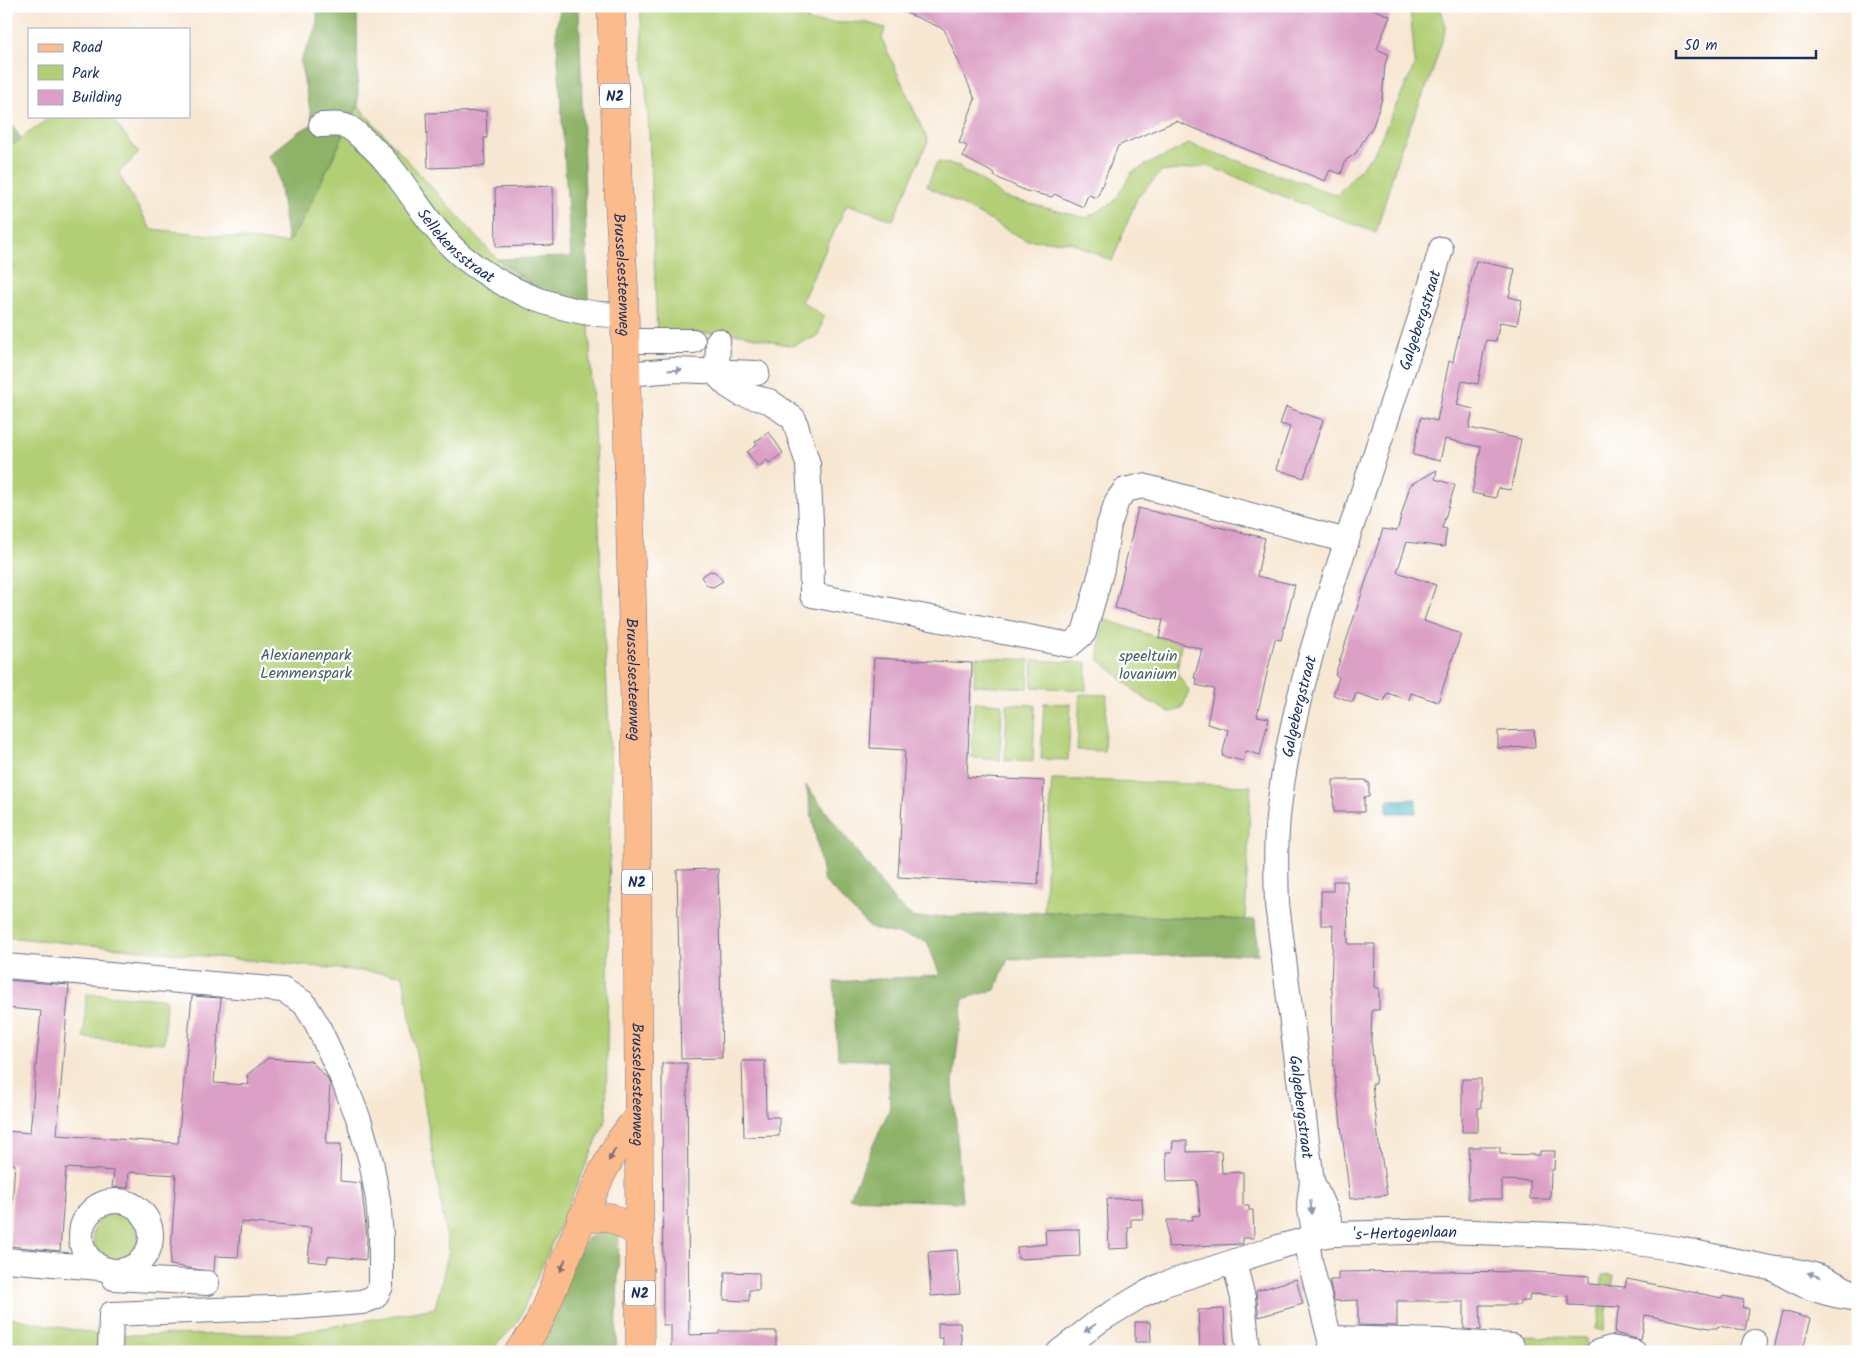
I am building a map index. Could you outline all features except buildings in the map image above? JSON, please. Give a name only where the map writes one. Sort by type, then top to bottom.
[{"type":"main road","name":"Brusselsesteenweg","points":[[612,6],[625,328],[637,798],[640,1352]]},
{"type":"main road","points":[[518,1352],[538,1322],[602,1172],[619,1142],[639,1115]]},
{"type":"main road","points":[[582,1220],[610,1218],[640,1234]]},
{"type":"street","name":"Sellekensstraat","points":[[322,125],[335,124],[348,127],[371,145],[396,174],[437,229],[456,250],[503,284],[542,301],[594,315],[625,328],[693,341]]},
{"type":"street","name":"Galgebergstraat","points":[[1332,1345],[1310,1261],[1328,1216],[1312,1181],[1277,904],[1277,818],[1293,720],[1314,640],[1428,294],[1441,249]]},
{"type":"street","points":[[718,340],[717,372],[719,377],[741,394],[769,401],[794,419],[808,464],[812,595],[1070,644],[1084,633],[1096,594],[1109,525],[1117,501],[1124,490],[1144,486],[1347,541]]},
{"type":"street","points":[[626,374],[674,370],[757,373]]},
{"type":"street","points":[[6,966],[283,990],[304,1003],[317,1024],[359,1120],[371,1161],[379,1209],[382,1273],[381,1286],[375,1297],[362,1302],[298,1307],[111,1314]]},
{"type":"street","name":"'s-Hertogenlaan","points":[[1060,1352],[1076,1337],[1122,1306],[1162,1285],[1318,1237],[1444,1231],[1587,1236],[1679,1249],[1775,1269],[1798,1269],[1838,1284],[1858,1298]]},
{"type":"street","points":[[6,1260],[207,1283]]},
{"type":"street","points":[[1234,1262],[1243,1298],[1248,1352]]},
{"type":"street","points":[[108,1272],[111,1314],[110,1352]]},
{"type":"street","points":[[1332,1345],[1512,1346]]},
{"type":"street","points":[[1598,1352],[1608,1348],[1634,1352]]},
{"type":"green space","points":[[317,6],[357,6],[358,106],[301,223],[288,243],[277,168],[268,156],[298,132],[313,124],[300,61],[317,28]]},
{"type":"green space","points":[[561,6],[579,6],[589,326],[497,259],[571,257],[556,29]]},
{"type":"green space","points":[[640,6],[785,6],[805,13],[809,22],[864,22],[885,28],[882,39],[928,141],[893,220],[847,204],[802,301],[824,317],[818,336],[791,346],[741,334],[657,332],[649,130]]},
{"type":"green space","points":[[1410,6],[1440,6],[1446,27],[1432,73],[1400,150],[1376,233],[1208,166],[1161,172],[1137,198],[1112,261],[1071,242],[1026,240],[927,186],[937,162],[960,166],[962,171],[977,177],[1003,197],[1086,218],[1114,202],[1132,172],[1189,144],[1337,195],[1374,153],[1415,65]]},
{"type":"green space","name":"Alexianenpark Lemmenspark","points":[[358,106],[497,259],[589,326],[611,770],[606,1119],[517,1324],[489,1352],[6,1352],[6,1317],[101,1335],[290,1334],[435,1308],[449,1251],[403,975],[6,937],[6,149],[49,118],[112,118],[139,153],[118,173],[151,229],[287,243],[301,223]]},
{"type":"green space","points":[[6,115],[21,139],[6,149]]},
{"type":"green space","name":"speeltuin lovanium","points":[[1104,619],[1159,638],[1181,643],[1177,673],[1189,691],[1182,709],[1170,712],[1145,699],[1098,659]]},
{"type":"green space","points":[[976,657],[1029,660],[1028,688],[974,685]]},
{"type":"green space","points":[[1033,660],[1087,663],[1086,690],[1032,687]]},
{"type":"green space","points":[[1080,694],[1107,695],[1104,751],[1077,750]]},
{"type":"green space","points":[[974,702],[1002,704],[1000,760],[972,758]]},
{"type":"green space","points":[[1044,703],[1071,704],[1068,760],[1041,759]]},
{"type":"green space","points":[[1007,704],[1035,705],[1033,761],[1005,760]]},
{"type":"green space","points":[[1052,779],[1251,786],[1245,920],[1044,912]]},
{"type":"green space","points":[[806,785],[896,903],[914,918],[1044,912],[1255,920],[1258,954],[1008,959],[995,990],[963,999],[953,1084],[962,1202],[849,1198],[890,1108],[888,1061],[838,1059],[834,982],[940,975],[927,941],[870,928],[824,881]]},
{"type":"green space","points":[[86,994],[166,999],[164,1043],[84,1038]]},
{"type":"green space","points":[[116,1213],[129,1217],[135,1223],[139,1236],[135,1249],[129,1255],[116,1259],[103,1255],[97,1249],[93,1236],[97,1223],[103,1217]]},
{"type":"green space","points":[[605,1231],[619,1232],[616,1352],[526,1352],[587,1238]]},
{"type":"green space","points":[[1602,1275],[1614,1276],[1603,1331],[1596,1329],[1601,1306]]},
{"type":"green space","points":[[1519,1336],[1586,1338],[1586,1352],[1515,1352]]},
{"type":"water","points":[[1416,799],[1416,813],[1387,813],[1387,800]]}]
